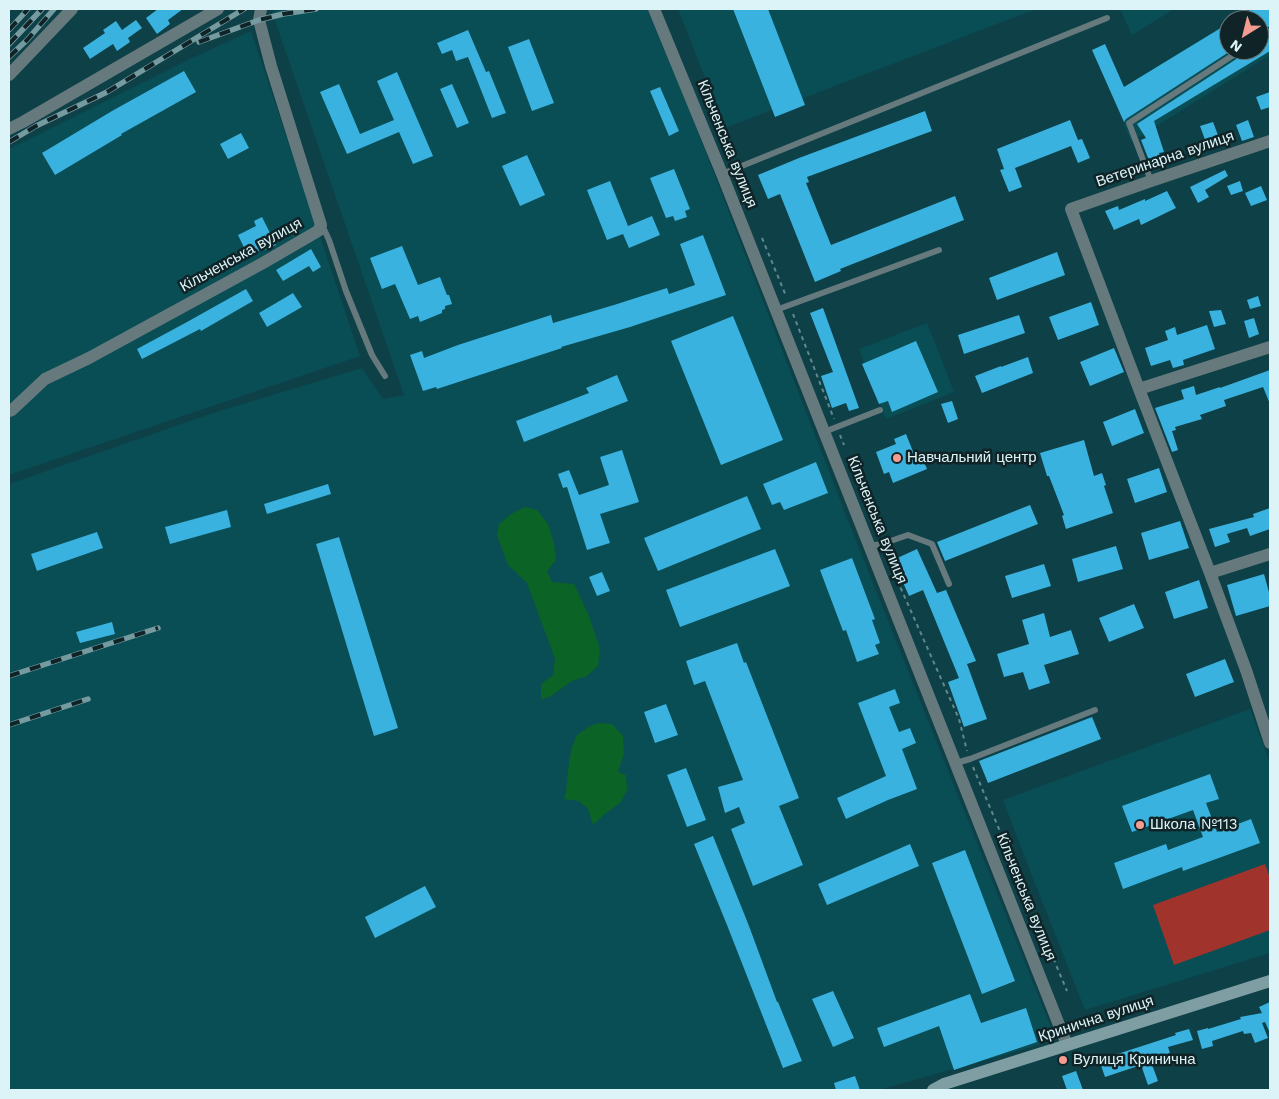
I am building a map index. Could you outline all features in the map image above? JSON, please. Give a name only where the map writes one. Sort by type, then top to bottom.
[{"type":"street","points":[[9,75],[72,9]]},
{"type":"street","points":[[9,129],[218,9]]},
{"type":"street","name":"Кільченська вулиця","points":[[9,411],[45,379],[89,358],[318,231],[321,224],[271,66],[259,20],[261,9]]},
{"type":"street","name":"Кільченська вулиця","points":[[654,9],[722,174],[1067,1045]]},
{"type":"street","name":"Ветеринарна вулиця","points":[[1138,389],[1071,209],[1270,141]]},
{"type":"street","points":[[1270,347],[1138,389],[1210,573],[1246,670],[1270,743]]},
{"type":"street","points":[[1210,573],[1270,554]]},
{"type":"street","name":"Кринична вулиця","points":[[933,1090],[944,1084],[1270,981]]},
{"type":"lane","points":[[722,174],[1108,18]]},
{"type":"lane","points":[[1151,181],[1129,123],[1226,60]]},
{"type":"lane","points":[[321,224],[329,240],[346,291],[372,356],[385,376]]},
{"type":"lane","points":[[776,310],[939,250]]},
{"type":"lane","points":[[824,432],[880,410]]},
{"type":"lane","points":[[870,546],[908,535],[932,544],[949,584]]},
{"type":"lane","points":[[956,764],[1095,710]]},
{"type":"path","points":[[760,232],[844,446]]},
{"type":"path","points":[[893,570],[958,719],[970,760],[1067,992]]},
{"type":"shaded area","points":[[278,9],[647,9],[689,109],[847,518],[1056,1040],[879,1090],[9,1090],[9,484],[213,413],[362,368],[383,399],[404,395],[272,12]]},
{"type":"shaded area","points":[[678,9],[1036,9],[725,128]]},
{"type":"shaded area","points":[[1120,9],[1174,9],[1132,35]]},
{"type":"shaded area","points":[[1270,9],[1269,56],[1269,10],[1249,10]]},
{"type":"shaded area","points":[[1219,28],[1219,60],[1262,60],[1131,142],[1113,94]]},
{"type":"shaded area","points":[[251,31],[360,356],[9,475],[9,149],[188,60]]},
{"type":"shaded area","points":[[927,323],[954,392],[886,419],[859,349]]},
{"type":"shaded area","points":[[525,507],[537,510],[548,524],[554,543],[556,560],[547,571],[552,582],[574,584],[589,616],[600,649],[598,666],[587,676],[572,681],[551,696],[541,700],[541,684],[553,675],[555,659],[527,583],[508,565],[497,535],[499,524],[511,514]]},
{"type":"shaded area","points":[[1250,709],[1270,763],[1270,953],[1085,1010],[1003,800]]},
{"type":"shaded area","points":[[599,723],[612,724],[623,736],[624,754],[618,772],[626,775],[627,790],[620,803],[593,825],[588,809],[579,801],[564,799],[572,747],[577,735],[590,726]]},
{"type":"shaded area","points":[[1265,864],[1270,878],[1270,930],[1174,965],[1153,905]]},
{"type":"building","points":[[158,9],[183,9],[168,20],[170,24],[157,34],[146,18]]},
{"type":"building","points":[[733,9],[768,9],[805,105],[775,117]]},
{"type":"building","points":[[1270,9],[1270,26],[1269,10],[1250,10]]},
{"type":"building","points":[[136,20],[142,28],[128,38],[130,42],[117,51],[113,44],[90,59],[83,48],[105,33],[103,30],[116,21],[122,30]]},
{"type":"building","points":[[1219,29],[1219,58],[1124,122],[1092,50],[1105,44],[1124,87]]},
{"type":"building","points":[[468,30],[486,72],[489,71],[506,113],[492,118],[468,57],[456,61],[452,50],[442,54],[437,43]]},
{"type":"building","points":[[529,39],[554,103],[532,111],[508,47]]},
{"type":"building","points":[[1235,60],[1255,60],[1154,121],[1164,152],[1159,153],[1161,159],[1150,163],[1141,140],[1146,138],[1137,124]]},
{"type":"building","points":[[184,71],[196,92],[121,134],[55,175],[42,153]]},
{"type":"building","points":[[397,72],[433,156],[413,164],[399,132],[347,154],[320,92],[339,84],[360,134],[394,120],[377,81]]},
{"type":"building","points":[[452,84],[469,123],[457,128],[440,89]]},
{"type":"building","points":[[660,87],[679,131],[669,136],[650,91]]},
{"type":"building","points":[[1270,92],[1270,107],[1261,110],[1256,97]]},
{"type":"building","points":[[925,111],[932,131],[807,177],[809,182],[806,183],[831,245],[955,196],[964,220],[840,269],[841,271],[815,282],[780,194],[768,199],[758,175]]},
{"type":"building","points":[[1070,120],[1078,140],[1082,139],[1090,158],[1078,163],[1071,146],[1015,168],[1022,187],[1009,192],[1000,170],[1004,169],[997,149]]},
{"type":"building","points":[[1248,120],[1254,137],[1242,141],[1236,125]]},
{"type":"building","points":[[1213,122],[1221,143],[1208,148],[1200,126]]},
{"type":"building","points":[[241,133],[249,148],[228,159],[220,144]]},
{"type":"building","points":[[527,155],[545,195],[520,206],[502,166]]},
{"type":"building","points":[[674,169],[690,209],[685,211],[687,217],[675,221],[673,216],[666,218],[650,178]]},
{"type":"building","points":[[1225,170],[1228,176],[1205,190],[1209,197],[1198,203],[1190,187]]},
{"type":"building","points":[[610,181],[628,226],[652,216],[660,235],[629,248],[623,234],[607,240],[587,190]]},
{"type":"building","points":[[1240,181],[1243,191],[1231,195],[1227,186]]},
{"type":"building","points":[[1261,186],[1267,200],[1251,206],[1245,193]]},
{"type":"building","points":[[1167,191],[1176,208],[1141,225],[1139,219],[1114,230],[1105,211],[1118,206],[1119,210]]},
{"type":"building","points":[[262,217],[276,245],[265,250],[264,248],[248,256],[238,235],[256,226],[254,221]]},
{"type":"building","points":[[703,235],[726,295],[630,327],[561,347],[437,389],[436,387],[423,391],[410,355],[422,351],[424,358],[551,315],[553,323],[667,288],[669,294],[695,285],[680,244]]},
{"type":"building","points":[[402,246],[418,285],[440,277],[452,304],[445,306],[442,313],[420,322],[418,316],[410,319],[395,284],[382,289],[370,258]]},
{"type":"building","points":[[311,249],[321,267],[313,272],[309,266],[283,281],[276,270]]},
{"type":"building","points":[[1057,252],[1065,275],[997,300],[989,278]]},
{"type":"building","points":[[246,289],[253,301],[201,331],[200,329],[142,359],[137,349]]},
{"type":"building","points":[[293,293],[302,307],[267,327],[259,313]]},
{"type":"building","points":[[1258,296],[1261,306],[1250,309],[1247,300]]},
{"type":"building","points":[[1091,302],[1099,325],[1058,340],[1049,317]]},
{"type":"building","points":[[823,308],[859,408],[849,411],[846,403],[832,408],[821,376],[833,372],[810,313]]},
{"type":"building","points":[[1221,310],[1226,324],[1214,327],[1209,311]]},
{"type":"building","points":[[1019,315],[1025,333],[964,354],[958,335]]},
{"type":"building","points":[[733,316],[783,440],[721,465],[671,341]]},
{"type":"building","points":[[1254,318],[1259,334],[1249,338],[1244,321]]},
{"type":"building","points":[[1207,325],[1215,349],[1183,360],[1184,365],[1173,368],[1170,360],[1151,366],[1145,348],[1168,340],[1165,331],[1175,327],[1177,335]]},
{"type":"building","points":[[916,341],[938,392],[892,412],[888,401],[879,404],[862,364]]},
{"type":"building","points":[[1114,348],[1124,372],[1090,386],[1080,362]]},
{"type":"building","points":[[1028,357],[1033,373],[982,393],[975,376]]},
{"type":"building","points":[[1270,370],[1270,404],[1263,387],[1224,400],[1226,406],[1200,415],[1202,419],[1175,427],[1176,430],[1172,431],[1178,450],[1172,452],[1155,408],[1184,399],[1181,390],[1194,386],[1196,395]]},
{"type":"building","points":[[617,375],[628,401],[524,442],[516,421],[589,393],[586,388]]},
{"type":"building","points":[[952,401],[958,419],[948,423],[941,404]]},
{"type":"building","points":[[1135,409],[1144,433],[1112,446],[1103,422]]},
{"type":"building","name":"Навчальний центр","points":[[906,434],[916,459],[922,457],[927,469],[893,483],[889,472],[884,474],[876,452],[896,444],[894,439]]},
{"type":"building","points":[[1084,440],[1094,476],[1102,473],[1106,485],[1104,486],[1113,513],[1066,529],[1062,516],[1064,515],[1049,476],[1047,476],[1040,453]]},
{"type":"building","points":[[622,450],[639,502],[600,514],[610,543],[587,550],[567,487],[563,488],[558,474],[569,470],[579,495],[609,485],[600,457]]},
{"type":"building","points":[[816,462],[828,493],[784,510],[780,502],[772,505],[763,484]]},
{"type":"building","points":[[1159,468],[1167,492],[1135,503],[1127,479]]},
{"type":"building","points":[[328,484],[331,494],[267,514],[264,504]]},
{"type":"building","points":[[747,496],[761,529],[658,571],[644,538]]},
{"type":"building","points":[[1030,505],[1038,524],[945,561],[937,542]]},
{"type":"building","points":[[1270,508],[1270,529],[1250,536],[1247,528],[1227,534],[1230,542],[1215,547],[1209,529],[1254,517],[1253,514]]},
{"type":"building","points":[[227,510],[231,527],[170,544],[165,527]]},
{"type":"building","points":[[1180,521],[1189,548],[1149,560],[1141,533]]},
{"type":"building","points":[[97,532],[103,548],[37,571],[31,554]]},
{"type":"building","points":[[339,537],[398,728],[374,736],[316,544]]},
{"type":"building","points":[[1116,546],[1123,569],[1078,582],[1072,559]]},
{"type":"building","points":[[775,549],[790,586],[680,627],[666,590]]},
{"type":"building","points":[[917,549],[937,593],[946,590],[976,661],[967,664],[987,719],[964,727],[948,682],[959,678],[923,590],[909,596],[893,560]]},
{"type":"building","points":[[852,558],[875,619],[872,620],[880,643],[875,645],[879,654],[857,662],[846,630],[843,631],[820,570]]},
{"type":"building","points":[[1044,564],[1051,586],[1012,598],[1005,576]]},
{"type":"building","points":[[602,572],[610,591],[597,596],[589,577]]},
{"type":"building","points":[[1264,574],[1270,596],[1270,606],[1236,616],[1227,585]]},
{"type":"building","points":[[1199,580],[1208,608],[1174,619],[1165,592]]},
{"type":"building","points":[[1134,604],[1144,628],[1109,642],[1099,618]]},
{"type":"building","points":[[1044,613],[1050,637],[1071,630],[1079,654],[1044,665],[1050,683],[1029,690],[1023,672],[1004,677],[997,654],[1029,644],[1022,620]]},
{"type":"building","points":[[112,622],[115,634],[80,643],[76,632]]},
{"type":"building","points":[[737,643],[799,798],[779,806],[803,865],[753,886],[731,829],[745,823],[739,807],[725,813],[718,787],[743,780],[705,681],[694,685],[686,661]]},
{"type":"building","points":[[1225,659],[1234,682],[1195,697],[1186,674]]},
{"type":"building","points":[[895,689],[900,703],[889,707],[899,732],[910,728],[916,743],[902,749],[917,789],[846,819],[837,798],[886,776],[858,703]]},
{"type":"building","points":[[666,704],[678,735],[655,743],[644,712]]},
{"type":"building","points":[[1092,717],[1101,739],[988,783],[979,761]]},
{"type":"building","points":[[686,768],[706,820],[687,827],[667,775]]},
{"type":"building","name":"Школа №113","points":[[1210,774],[1219,799],[1206,803],[1217,832],[1251,819],[1260,843],[1183,871],[1182,867],[1123,889],[1114,863],[1166,844],[1168,850],[1203,837],[1193,810],[1132,832],[1122,806]]},
{"type":"building","points":[[713,836],[777,1002],[802,1061],[783,1068],[694,844]]},
{"type":"building","points":[[910,844],[919,866],[827,905],[818,884]]},
{"type":"building","points":[[965,850],[1015,981],[982,994],[932,863]]},
{"type":"building","points":[[425,886],[436,907],[375,938],[365,917]]},
{"type":"building","points":[[833,991],[854,1038],[833,1047],[812,999]]},
{"type":"building","points":[[970,994],[981,1023],[1026,1008],[1037,1042],[954,1070],[939,1026],[884,1047],[877,1028]]},
{"type":"building","points":[[1270,1002],[1270,1033],[1265,1022],[1262,1023],[1268,1038],[1255,1043],[1251,1033],[1244,1034],[1243,1031],[1212,1041],[1213,1046],[1202,1049],[1197,1031],[1241,1019],[1240,1017],[1262,1013],[1259,1007]]},
{"type":"building","points":[[1189,1029],[1193,1040],[1168,1047],[1170,1053],[1150,1059],[1158,1081],[1148,1085],[1141,1065],[1105,1077],[1099,1060]]},
{"type":"building","points":[[1076,1071],[1083,1090],[1067,1090],[1062,1076]]},
{"type":"building","points":[[855,1076],[860,1090],[836,1090],[834,1083]]},
{"type":"railway","points":[[9,30],[28,9]]},
{"type":"railway","points":[[9,44],[42,9]]},
{"type":"railway","points":[[9,57],[27,40],[54,9]]},
{"type":"railway","points":[[9,142],[36,126],[107,92],[244,9]]},
{"type":"railway","points":[[199,42],[259,20],[316,9]]},
{"type":"railway","points":[[9,676],[158,628]]},
{"type":"railway","points":[[9,725],[88,699]]},
{"type":"place","name":"Навчальний центр","points":[[897,458]]},
{"type":"place","name":"Школа №113","points":[[1140,825]]},
{"type":"place","name":"Вулиця Кринична","points":[[1063,1060]]}]
